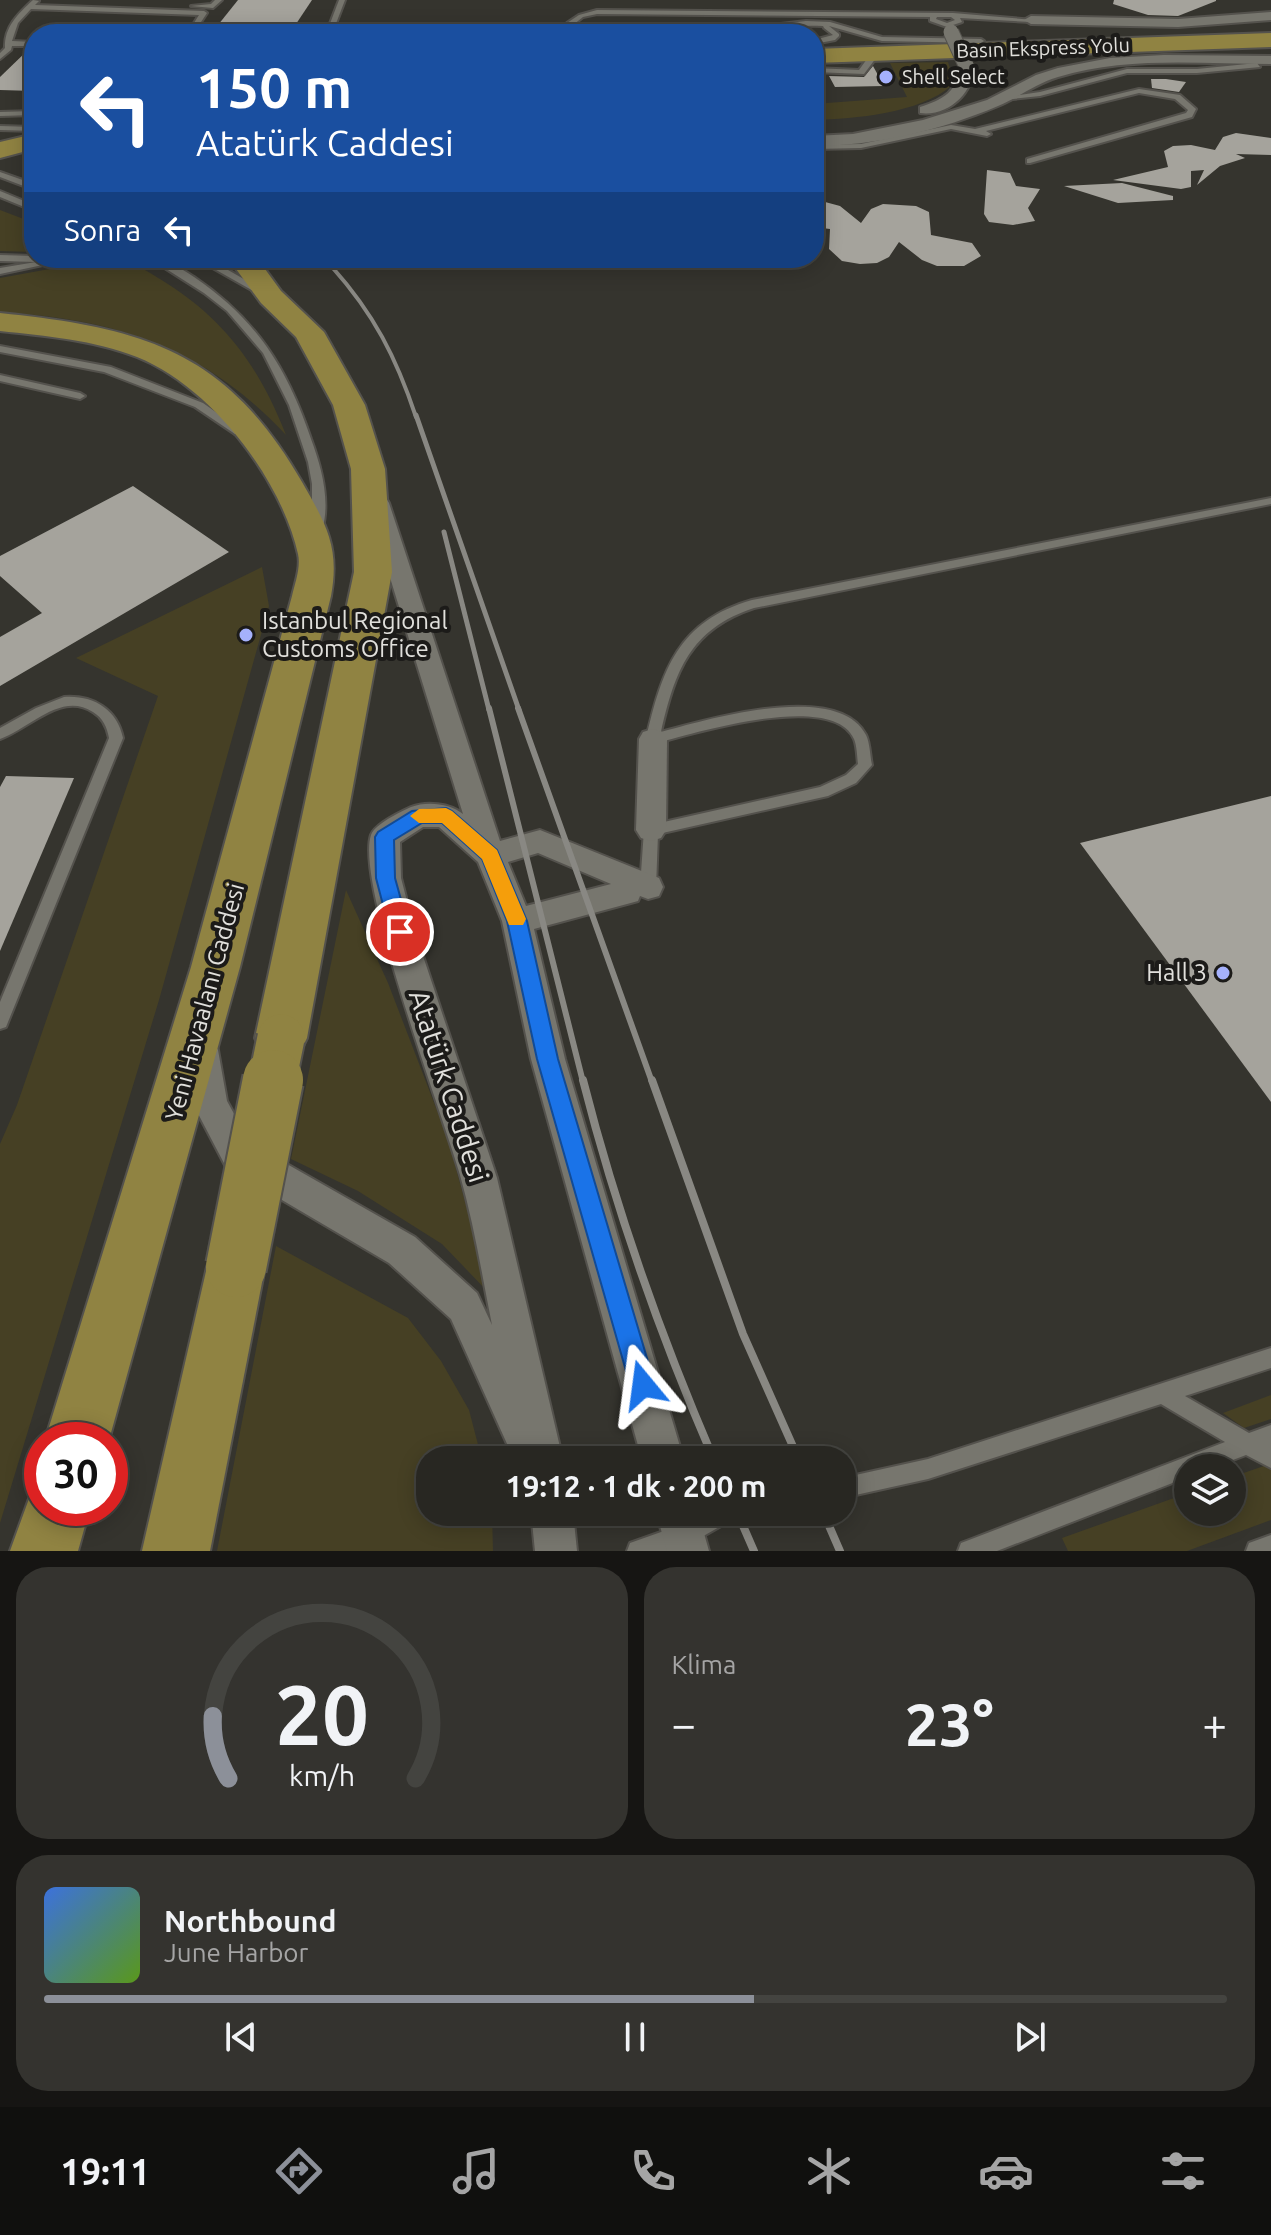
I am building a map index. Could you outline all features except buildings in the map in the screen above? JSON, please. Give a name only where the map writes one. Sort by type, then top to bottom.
[{"type":"main road","points":[[1051,39],[1096,32],[1271,23]]},
{"type":"main road","name":"Basın Ekspress Yolu","points":[[824,44],[1271,31]]},
{"type":"main road","name":"Basın Ekspress Yolu","points":[[824,56],[1271,40]]},
{"type":"main road","points":[[1006,49],[1266,59]]},
{"type":"main road","points":[[0,151],[24,144]]},
{"type":"main road","points":[[176,1551],[310,902],[373,572],[368,469],[349,405],[309,332],[271,297],[249,268]]},
{"type":"main road","points":[[0,322],[60,328],[119,340],[171,360],[217,394],[260,447],[290,492],[318,559]]},
{"type":"main road","name":"Yeni Havaalanı Caddesi","points":[[82,1422],[198,1033],[284,707],[318,559]]},
{"type":"main road","points":[[44,1551],[52,1526]]},
{"type":"street","points":[[1031,20],[1178,23],[1271,16]]},
{"type":"street","points":[[824,126],[933,108],[963,89],[968,77],[966,65],[946,24]]},
{"type":"street","points":[[824,143],[864,138],[964,112],[1003,98],[1036,80],[1070,69],[1176,67],[1266,59]]},
{"type":"street","name":"Atatürk Caddesi","points":[[368,469],[490,855],[517,921],[548,1059],[659,1446]]},
{"type":"street","points":[[651,830],[653,739]]},
{"type":"street","name":"Atatürk Caddesi","points":[[490,855],[446,816],[418,816],[385,837],[386,878],[400,932],[479,1178],[539,1446]]},
{"type":"street","points":[[490,855],[540,841],[637,890]]},
{"type":"street","points":[[517,921],[637,890]]},
{"type":"street","points":[[198,1033],[210,1104],[238,1155],[402,1250],[464,1306],[528,1446]]},
{"type":"street","points":[[553,1526],[556,1551]]},
{"type":"lane","points":[[0,57],[9,49],[4,31],[37,0]]},
{"type":"lane","points":[[158,0],[153,5],[213,6],[219,0]]},
{"type":"lane","points":[[333,24],[342,0]]},
{"type":"lane","points":[[30,7],[204,13],[197,24]]},
{"type":"lane","points":[[569,24],[581,16],[597,12],[838,15],[946,24],[1031,20]]},
{"type":"lane","points":[[949,15],[1031,20]]},
{"type":"lane","points":[[946,24],[949,15]]},
{"type":"lane","points":[[946,24],[960,19],[949,15]]},
{"type":"lane","points":[[806,23],[812,24]]},
{"type":"lane","points":[[796,24],[830,24],[882,39],[981,41]]},
{"type":"lane","points":[[824,26],[837,35],[824,41]]},
{"type":"lane","points":[[8,44],[24,44]]},
{"type":"lane","points":[[824,70],[861,72],[875,54]]},
{"type":"lane","points":[[978,131],[1139,91],[1177,97],[1192,109],[1189,115],[1030,161]]},
{"type":"lane","points":[[0,114],[24,113]]},
{"type":"lane","points":[[0,121],[24,120]]},
{"type":"lane","points":[[0,128],[24,129]]},
{"type":"lane","points":[[824,144],[861,146],[944,128],[978,131],[993,136]]},
{"type":"lane","points":[[0,151],[24,149]]},
{"type":"lane","points":[[0,174],[24,183]]},
{"type":"lane","points":[[0,194],[24,204]]},
{"type":"lane","points":[[0,258],[24,258]]},
{"type":"lane","points":[[0,271],[24,267]]},
{"type":"lane","points":[[173,268],[230,309],[266,347],[294,396],[317,476],[318,559]]},
{"type":"lane","points":[[218,268],[271,297]]},
{"type":"lane","points":[[0,349],[107,369],[199,405],[260,447]]},
{"type":"lane","points":[[0,378],[80,396]]},
{"type":"lane","points":[[637,890],[651,830],[823,792],[851,779],[865,765],[866,747],[858,731],[844,719],[804,711],[775,711],[653,739],[664,687],[672,670],[695,636],[737,607],[1271,501]]},
{"type":"lane","points":[[0,734],[62,702],[75,703],[106,714],[112,721],[116,738],[0,1022]]},
{"type":"lane","points":[[856,1485],[928,1469],[1271,1358]]},
{"type":"lane","points":[[1162,1393],[1271,1458]]},
{"type":"lane","points":[[969,1551],[1271,1435]]},
{"type":"lane","points":[[638,1551],[683,1533]]},
{"type":"lane","points":[[1257,1551],[1271,1546]]},
{"type":"shaded area","points":[[948,62],[953,77],[951,86],[922,103],[886,113],[824,119],[824,103],[907,97],[890,63]]},
{"type":"shaded area","points":[[0,210],[24,219],[24,252],[0,251]]},
{"type":"shaded area","points":[[55,268],[143,269],[183,294],[221,327],[264,387],[286,435],[224,380],[156,344],[83,322],[0,312],[0,278]]},
{"type":"shaded area","points":[[262,567],[269,606],[159,1000],[31,1422],[24,1422],[24,1444],[0,1523],[0,1144],[17,1105],[158,696],[76,658]]},
{"type":"shaded area","points":[[346,890],[388,983],[448,1139],[490,1294],[442,1244],[358,1191],[291,1159]]},
{"type":"shaded area","points":[[276,1246],[408,1318],[441,1361],[469,1410],[478,1446],[416,1446],[416,1526],[492,1526],[493,1551],[217,1551]]},
{"type":"shaded area","points":[[1271,1395],[1271,1419],[1244,1428],[1223,1413]]},
{"type":"shaded area","points":[[1264,1466],[1271,1469],[1271,1520],[1187,1551],[1068,1551],[1062,1538],[1174,1498],[1174,1526],[1246,1526],[1246,1472]]},
{"type":"railway","points":[[333,268],[372,319],[400,375],[416,417]]},
{"type":"railway","points":[[416,415],[519,710]]},
{"type":"railway","points":[[444,532],[489,710]]},
{"type":"railway","points":[[489,708],[583,1082]]},
{"type":"railway","points":[[518,708],[652,1082]]},
{"type":"railway","points":[[583,1080],[641,1273],[708,1446]]},
{"type":"railway","points":[[652,1080],[743,1334],[793,1446]]},
{"type":"railway","points":[[743,1526],[754,1551]]},
{"type":"railway","points":[[829,1526],[840,1551]]},
{"type":"slow traffic","points":[[419,816],[446,816],[490,855],[516,919]]},
{"type":"place","name":"Shell Select","points":[[886,77]]},
{"type":"place","name":"Istanbul Regional Customs Office","points":[[246,635]]},
{"type":"place","name":"Hall 3","points":[[1223,973]]},
{"type":"route","points":[[400,932],[386,878],[385,837],[418,816],[446,816],[490,855],[517,921],[548,1059],[643,1385]]}]
